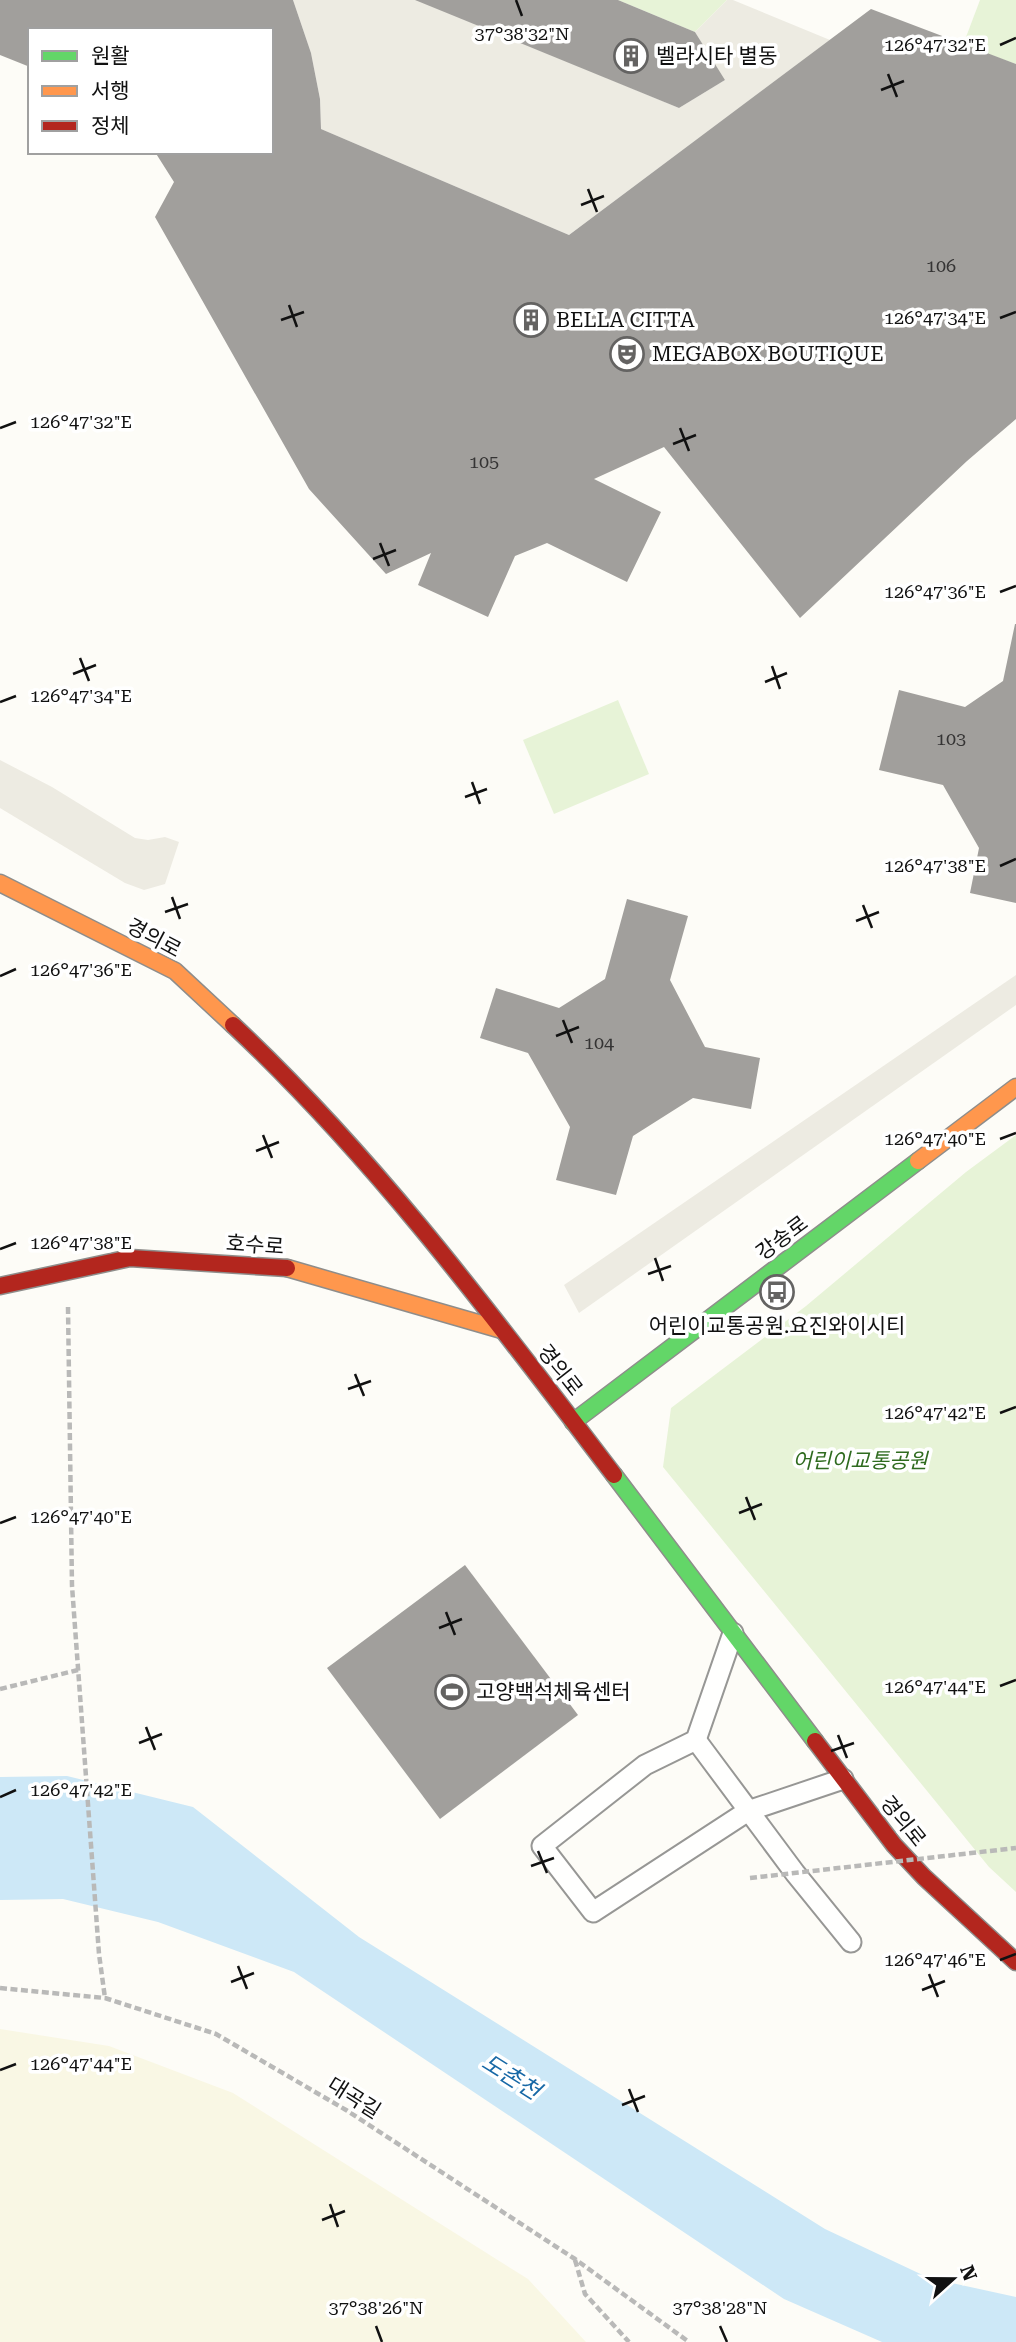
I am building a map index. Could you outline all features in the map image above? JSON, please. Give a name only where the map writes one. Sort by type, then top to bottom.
[{"type":"street","name":"경의로","points":[[0,883],[175,971],[268,1058],[414,1217],[894,1845],[924,1877],[1016,1962]]},
{"type":"street","name":"강송로","points":[[573,1422],[1016,1087]]},
{"type":"street","name":"호수로","points":[[0,1286],[130,1258],[289,1268],[502,1330]]},
{"type":"lane","points":[[733,1633],[696,1740],[645,1765],[542,1846],[593,1912],[748,1811],[844,1779]]},
{"type":"lane","points":[[696,1740],[795,1873],[851,1942]]},
{"type":"path","points":[[67,1271],[72,1586],[99,1954],[105,1998]]},
{"type":"path","points":[[0,1689],[78,1670]]},
{"type":"path","points":[[750,1878],[1016,1848]]},
{"type":"path","name":"대곡길","points":[[0,1988],[105,1998],[216,2034],[346,2110],[575,2259],[689,2342]]},
{"type":"path","points":[[575,2259],[585,2294],[629,2342]]},
{"type":"shaded area","points":[[293,0],[420,0],[679,108],[725,80],[695,32],[727,0],[733,0],[830,40],[569,235],[321,129],[320,99],[311,53]]},
{"type":"shaded area","points":[[0,760],[52,787],[135,838],[148,840],[165,837],[179,842],[165,884],[144,890],[125,883],[0,808]]},
{"type":"shaded area","points":[[1016,975],[1016,1005],[579,1313],[564,1285]]},
{"type":"shaded area","points":[[0,2029],[109,2046],[233,2093],[528,2279],[586,2342],[0,2342]]},
{"type":"green space","points":[[618,0],[727,0],[695,32]]},
{"type":"green space","points":[[980,0],[1016,0],[1016,64],[963,45]]},
{"type":"green space","points":[[618,700],[649,774],[554,814],[523,740]]},
{"type":"green space","name":"어린이교통공원","points":[[1016,1135],[1016,1892],[989,1867],[663,1467],[671,1408],[806,1306],[966,1172]]},
{"type":"water","name":"도촌천","points":[[67,1776],[193,1807],[359,1937],[825,2229],[929,2278],[1016,2297],[1016,2342],[882,2342],[784,2299],[294,1972],[158,1922],[63,1899],[0,1900],[0,1777]]},
{"type":"building","name":"BELLA CITTA","points":[[0,0],[293,0],[311,53],[320,99],[321,129],[569,235],[871,9],[1016,64],[1016,419],[967,461],[800,618],[664,447],[594,479],[661,512],[627,582],[547,543],[515,556],[488,617],[418,585],[431,553],[386,574],[309,489],[155,217],[174,182],[156,154],[273,154],[273,28],[28,28],[28,66],[0,55]]},
{"type":"building","name":"벨라시타 별동","points":[[415,0],[618,0],[695,32],[725,80],[679,108]]},
{"type":"building","points":[[1015,624],[1016,903],[970,893],[979,848],[943,785],[879,770],[899,690],[965,707],[1003,681]]},
{"type":"building","points":[[627,899],[688,916],[670,980],[705,1047],[760,1058],[751,1109],[693,1098],[633,1136],[616,1195],[556,1180],[570,1127],[528,1053],[480,1038],[496,988],[559,1008],[605,979]]},
{"type":"building","name":"고양백석체육센터","points":[[465,1565],[578,1715],[440,1819],[327,1668]]},
{"type":"traffic: fast","points":[[573,1422],[918,1161]]},
{"type":"traffic: fast","points":[[614,1475],[815,1741]]},
{"type":"traffic: slow","points":[[0,883],[175,971],[233,1025]]},
{"type":"traffic: slow","points":[[918,1161],[1016,1087]]},
{"type":"traffic: slow","points":[[287,1268],[502,1330]]},
{"type":"traffic: jam","points":[[233,1025],[337,1130],[433,1242],[614,1475]]},
{"type":"traffic: jam","points":[[0,1286],[130,1258],[287,1268]]},
{"type":"traffic: jam","points":[[815,1741],[894,1845],[924,1877],[1016,1962]]},
{"type":"place","name":"벨라시타 별동","points":[[631,56]]},
{"type":"place","name":"BELLA CITTA","points":[[531,320]]},
{"type":"place","name":"MEGABOX BOUTIQUE","points":[[627,354]]},
{"type":"place","name":"어린이교통공원.요진와이시티","points":[[777,1292]]},
{"type":"place","name":"고양백석체육센터","points":[[452,1692]]}]
